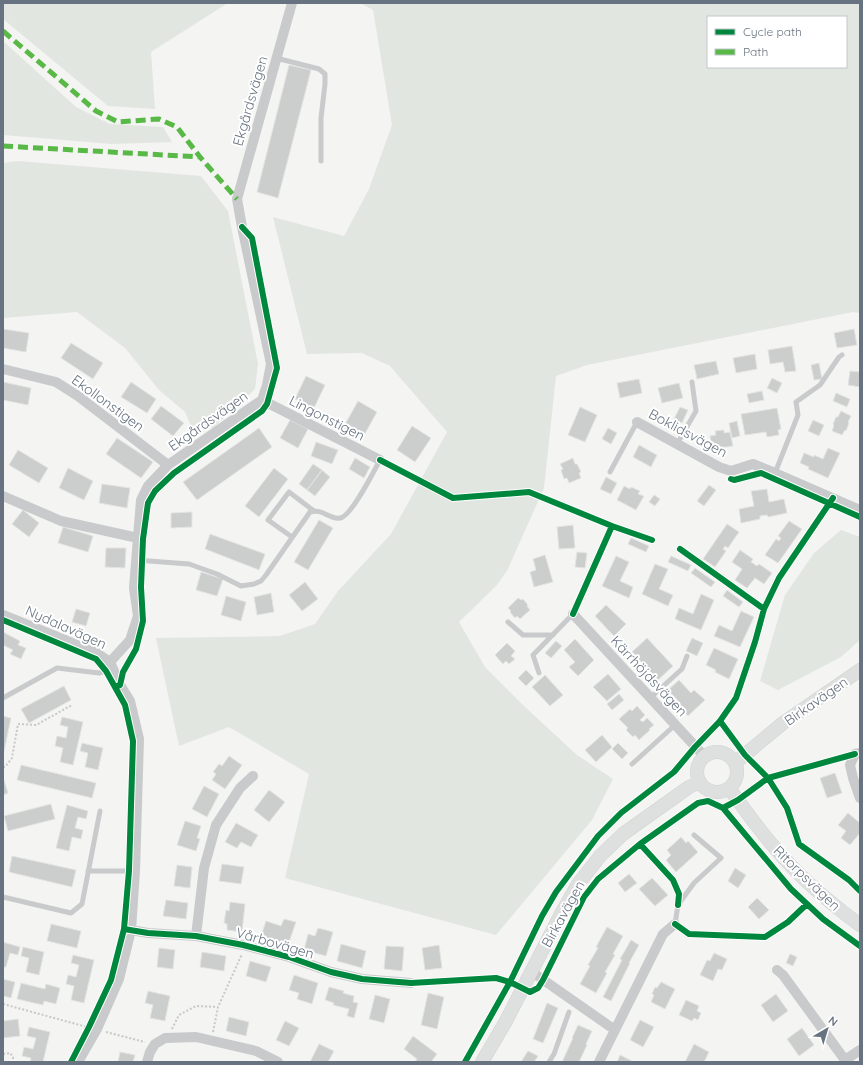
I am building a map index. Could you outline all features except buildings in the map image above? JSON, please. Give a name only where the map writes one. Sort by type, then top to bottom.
[{"type":"street","name":"Ekgårdsvägen","points":[[111,666],[130,640],[138,616],[134,588],[136,560],[141,500],[148,486],[168,465],[262,400],[267,386],[271,364],[237,198],[292,3]]},
{"type":"street","name":"Ekollonstigen","points":[[3,369],[56,382],[78,396],[168,465]]},
{"type":"street","name":"Lingonstigen","points":[[262,400],[380,460]]},
{"type":"street","name":"Boklidsvägen","points":[[637,422],[719,467],[731,471],[753,464],[860,510]]},
{"type":"street","points":[[3,496],[61,521],[138,538]]},
{"type":"street","name":"Kärrhöjdsvägen","points":[[573,614],[705,757]]},
{"type":"street","name":"Nydalavägen","points":[[3,615],[97,653],[111,666],[130,701],[139,739],[135,871],[131,930],[119,979],[93,1026],[78,1062]]},
{"type":"street","name":"Birkavägen","points":[[735,763],[783,723],[860,670]]},
{"type":"street","points":[[715,752],[724,753],[735,763],[737,777],[733,785],[722,792],[713,792],[705,788],[700,782],[698,770],[700,763],[708,755],[715,752]]},
{"type":"street","points":[[860,753],[855,754],[850,765],[860,798]]},
{"type":"street","points":[[196,936],[204,868],[216,825],[240,788],[253,776]]},
{"type":"street","name":"Birkavägen","points":[[482,1062],[506,1021],[578,884],[601,855],[623,834],[689,787],[700,782]]},
{"type":"street","name":"Ritorpsvägen","points":[[729,788],[776,849],[798,873],[841,911],[860,925]]},
{"type":"street","points":[[599,1062],[663,934],[675,924]]},
{"type":"street","name":"Vårbovägen","points":[[131,930],[148,933],[196,936],[246,946],[331,972],[362,979],[411,983]]},
{"type":"street","points":[[777,970],[783,975],[845,1061],[860,1050]]},
{"type":"street","points":[[532,972],[615,1030]]},
{"type":"street","points":[[147,1062],[150,1052],[155,1044],[165,1038],[196,1037],[256,1051],[278,1062]]},
{"type":"lane","points":[[276,58],[319,69],[324,74],[326,84],[320,118],[321,161]]},
{"type":"lane","points":[[775,473],[798,415],[796,402],[820,386],[839,357],[842,355]]},
{"type":"lane","points":[[677,444],[696,411],[692,382]]},
{"type":"lane","points":[[610,472],[637,422]]},
{"type":"lane","points":[[136,560],[189,564],[217,574],[241,586],[254,584],[261,581],[266,575],[310,512],[321,511],[335,518],[345,516],[357,501],[380,460]]},
{"type":"lane","points":[[292,537],[268,520],[289,492],[314,511]]},
{"type":"lane","points":[[539,673],[533,655],[573,614]]},
{"type":"lane","points":[[508,622],[523,634],[553,635]]},
{"type":"lane","points":[[650,698],[682,669],[687,656]]},
{"type":"lane","points":[[3,698],[57,668],[98,673],[111,666]]},
{"type":"lane","points":[[632,764],[675,725]]},
{"type":"lane","points":[[3,898],[71,913],[82,904],[100,811]]},
{"type":"lane","points":[[675,924],[678,905],[694,883],[721,858],[694,835]]},
{"type":"lane","points":[[88,871],[135,871]]},
{"type":"lane","points":[[549,1062],[554,1054],[570,1012]]},
{"type":"path","points":[[3,767],[5,767],[12,758],[18,724],[36,726],[72,704]]},
{"type":"path","points":[[211,1040],[218,1007],[246,946]]},
{"type":"path","points":[[3,1004],[93,1026],[155,1044]]},
{"type":"path","points":[[169,1038],[172,1027],[179,1015],[196,1006],[218,1007]]},
{"type":"path","points":[[85,1034],[93,1026]]},
{"type":"path","points":[[3,1054],[10,1053],[13,1057],[13,1062]]},
{"type":"shaded area","points":[[3,3],[228,3],[151,52],[155,109],[108,106],[3,19]]},
{"type":"shaded area","points":[[360,3],[860,3],[860,313],[853,312],[587,365],[556,376],[544,488],[507,571],[496,586],[459,622],[485,667],[524,706],[577,755],[613,779],[592,820],[496,935],[285,878],[309,774],[229,727],[179,746],[156,638],[280,636],[315,624],[338,591],[391,534],[447,432],[390,366],[362,353],[307,354],[273,217],[344,236],[369,189],[392,125],[373,10]]},
{"type":"shaded area","points":[[3,41],[76,107],[110,124],[163,127],[172,142],[112,144],[3,135]]},
{"type":"shaded area","points":[[18,161],[201,176],[228,211],[258,364],[255,389],[213,428],[193,431],[185,412],[159,390],[125,348],[77,312],[3,318],[3,163]]},
{"type":"shaded area","points":[[841,530],[860,537],[860,640],[841,657],[778,690],[760,681],[785,595],[814,553]]},
{"type":"marked path","points":[[3,31],[96,111],[118,122],[159,119],[177,127],[200,157],[237,199]]},
{"type":"marked path","points":[[3,146],[200,157]]},
{"type":"cycle path","points":[[116,687],[120,685],[123,672],[136,649],[143,621],[141,587],[143,539],[148,503],[155,491],[174,473],[262,411],[267,404],[277,368],[252,238],[242,227]]},
{"type":"cycle path","points":[[380,460],[453,498],[529,492],[612,526],[652,540]]},
{"type":"cycle path","points":[[731,479],[734,480],[761,473],[860,517]]},
{"type":"cycle path","points":[[465,1062],[510,982],[542,916],[556,892],[598,836],[621,813],[674,772],[720,721],[736,698],[755,642],[764,609],[779,578],[833,498]]},
{"type":"cycle path","points":[[573,614],[612,526]]},
{"type":"cycle path","points":[[680,549],[764,609]]},
{"type":"cycle path","points":[[3,620],[96,659],[106,671],[125,705],[133,741],[129,871],[124,929],[148,933],[196,936],[243,945],[289,957],[331,972],[362,979],[411,983],[496,978],[510,982],[530,992],[538,988],[543,980],[584,897],[598,879],[640,844],[698,803],[708,801],[723,808],[738,800],[768,778],[787,808],[799,844],[849,880],[860,891]]},
{"type":"cycle path","points":[[720,721],[745,755],[768,778],[855,754]]},
{"type":"cycle path","points":[[723,808],[791,889],[823,919],[860,946]]},
{"type":"cycle path","points":[[640,844],[673,880],[679,894],[678,905]]},
{"type":"cycle path","points":[[675,924],[689,934],[765,937],[788,922],[807,904]]},
{"type":"cycle path","points":[[71,1062],[111,980],[124,929]]}]
